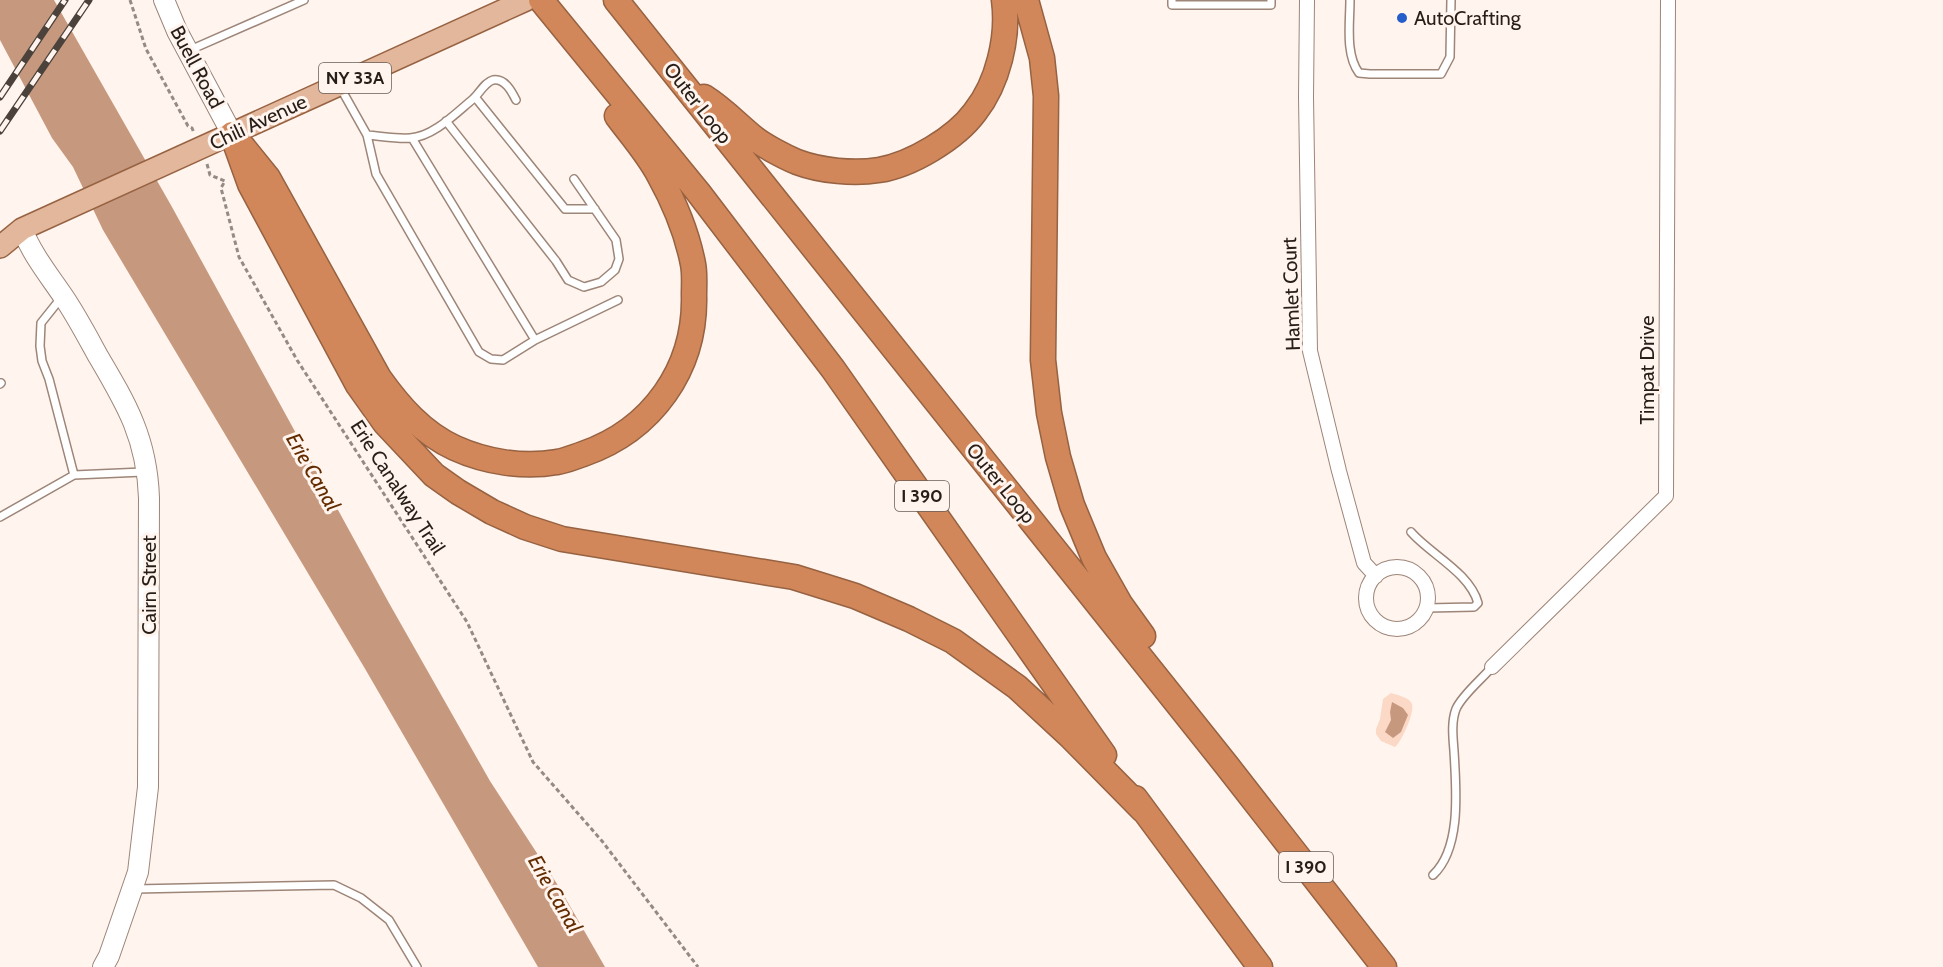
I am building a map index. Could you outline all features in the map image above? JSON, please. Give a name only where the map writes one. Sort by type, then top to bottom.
[{"type":"highway","name":"I 390","points":[[541,0],[698,192],[833,369],[1143,810],[1260,967]]},
{"type":"highway","points":[[682,84],[719,106],[755,139],[797,162],[824,169],[879,170],[930,150],[956,132],[976,112],[1002,55],[1006,12],[1004,0]]},
{"type":"highway","points":[[1026,0],[1042,58],[1046,96],[1043,360],[1049,413],[1058,457],[1072,505],[1094,558],[1120,604],[1162,664],[1228,767]]},
{"type":"highway","name":"Outer Loop","points":[[621,5],[1228,767],[1384,967]]},
{"type":"highway","points":[[232,134],[268,178],[379,378],[397,403],[420,426],[453,447],[508,463],[558,462],[598,448],[637,425],[656,406],[674,382],[684,357],[693,328],[694,301],[693,266],[686,237],[673,204],[659,174],[616,114],[571,36]]},
{"type":"highway","points":[[232,134],[250,184],[358,385],[385,423],[434,476],[492,512],[525,527],[562,539],[794,577],[855,596],[909,619],[953,642],[1017,687],[1070,736],[1143,810]]},
{"type":"main road","name":"Chili Avenue","points":[[0,247],[22,229],[526,0]]},
{"type":"main road","name":"Chili Avenue","points":[[0,232],[22,229]]},
{"type":"street","name":"Buell Road","points":[[164,0],[177,31],[232,134]]},
{"type":"street","name":"Hamlet Court","points":[[1307,0],[1306,96],[1310,351],[1364,563],[1376,576]]},
{"type":"street","name":"Timpat Drive","points":[[1492,667],[1666,496],[1668,0]]},
{"type":"street","name":"Cairn Street","points":[[22,229],[34,254],[63,296],[125,401],[141,442],[147,471],[149,498],[148,787],[138,872],[109,956],[103,967]]},
{"type":"street","points":[[1394,567],[1414,572],[1421,578],[1426,588],[1428,598],[1426,608],[1422,617],[1405,628],[1395,629],[1385,626],[1376,621],[1366,603],[1369,584],[1384,570],[1394,567]]},
{"type":"lane","points":[[188,51],[304,0]]},
{"type":"lane","points":[[1172,0],[1172,5],[1271,5],[1271,0]]},
{"type":"lane","points":[[1350,0],[1350,54],[1353,65],[1359,73],[1441,74],[1450,57],[1451,0]]},
{"type":"lane","points":[[367,135],[412,138],[435,129],[494,80],[503,82],[511,90],[516,100]]},
{"type":"lane","points":[[339,85],[367,135],[376,174],[479,352],[491,358],[503,360],[535,340],[618,300]]},
{"type":"lane","points":[[475,97],[565,209],[595,209]]},
{"type":"lane","points":[[446,121],[556,261],[568,280],[584,287],[601,282],[615,270],[619,259],[616,240],[574,179]]},
{"type":"lane","points":[[412,138],[535,340]]},
{"type":"lane","points":[[63,296],[42,323],[40,346],[42,361],[49,379],[74,475]]},
{"type":"lane","points":[[0,518],[74,475],[147,471]]},
{"type":"lane","points":[[1411,532],[1460,576],[1475,594],[1478,603],[1474,607],[1426,608]]},
{"type":"lane","points":[[1433,875],[1448,854],[1451,843],[1456,795],[1453,728],[1455,711],[1492,667]]},
{"type":"lane","points":[[133,889],[334,885],[361,898],[389,920],[417,967]]},
{"type":"path","name":"Erie Canalway Trail","points":[[130,0],[146,49],[188,126],[192,128],[210,175],[225,181],[221,188],[239,257],[297,360],[467,622],[533,762],[602,841],[698,967]]},
{"type":"shaded area","points":[[1391,693],[1403,697],[1412,704],[1407,727],[1395,747],[1381,741],[1376,734],[1383,699]]},
{"type":"water","name":"Erie Canal","points":[[0,0],[54,0],[172,207],[389,603],[490,781],[559,887],[605,967],[538,967],[364,667],[103,230],[73,167],[52,138],[0,40]]},
{"type":"water","points":[[1392,702],[1403,708],[1408,715],[1401,732],[1393,738],[1385,732],[1391,720]]},
{"type":"railway","points":[[0,97],[65,0]]},
{"type":"railway","points":[[0,131],[89,0]]},
{"type":"place","name":"AutoCrafting","points":[[1402,18]]}]
